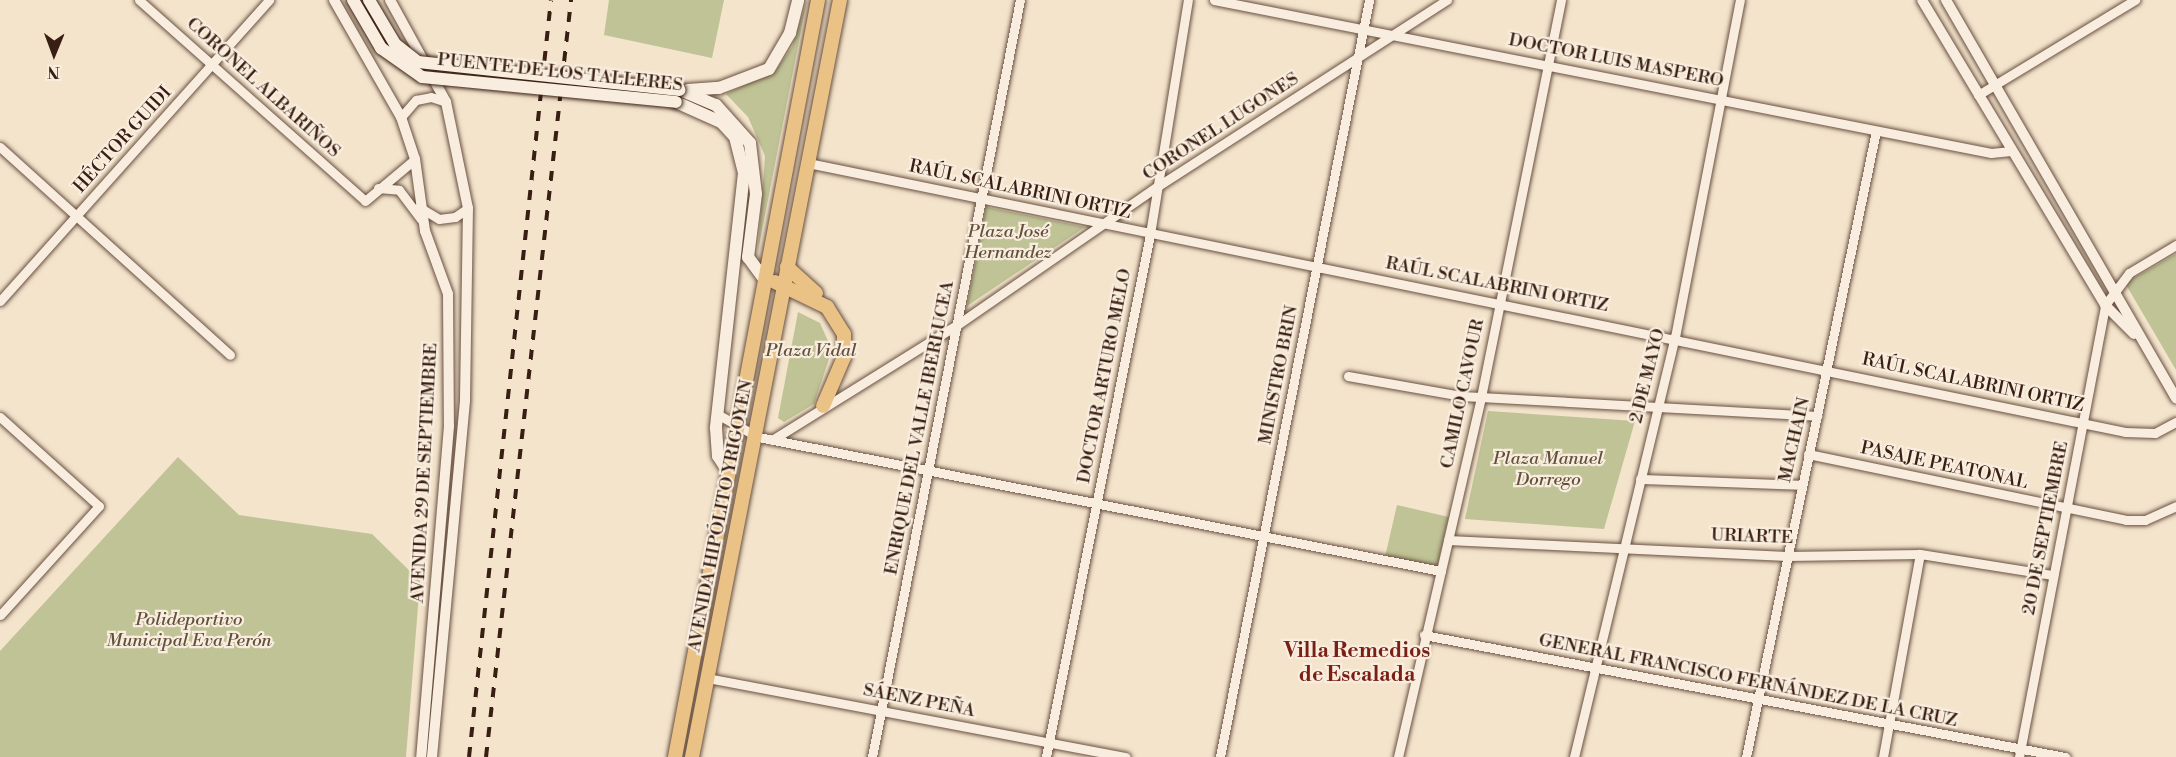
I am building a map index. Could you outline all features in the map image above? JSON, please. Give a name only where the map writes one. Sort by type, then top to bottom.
[{"type":"main road","name":"PUENTE DE LOS TALLERES","points":[[353,0],[381,48],[422,77],[676,102],[706,111],[735,137],[742,155],[743,256]]},
{"type":"main road","name":"PUENTE DE LOS TALLERES","points":[[369,0],[395,44],[418,62],[680,90],[735,84],[777,59],[798,0]]},
{"type":"main road","name":"AVENIDA HIPÓLITO YRIGOYEN","points":[[675,757],[818,0]]},
{"type":"main road","name":"AVENIDA HIPÓLITO YRIGOYEN","points":[[692,757],[707,678],[765,438],[784,284],[840,0]]},
{"type":"main road","name":"PUENTE DE LOS TALLERES","points":[[680,90],[716,105],[750,143],[756,184],[717,414],[718,456],[729,473]]},
{"type":"main road","points":[[743,256],[764,279],[784,284],[827,307]]},
{"type":"main road","points":[[787,267],[827,307],[846,344],[823,406]]},
{"type":"street","name":"CORONEL ALBARIÑOS","points":[[139,0],[364,201],[376,189]]},
{"type":"street","name":"HÉCTOR GUIDI","points":[[0,301],[269,0]]},
{"type":"street","name":"AVENIDA 29 DE SEPTIEMBRE","points":[[334,0],[401,117],[415,159],[422,219],[448,294],[450,351],[442,528],[421,757]]},
{"type":"street","name":"AVENIDA 29 DE SEPTIEMBRE","points":[[390,0],[446,102],[468,208],[465,401],[432,757]]},
{"type":"street","name":"ENRIQUE DEL VALLE IBERLUCEA","points":[[872,757],[1020,0]]},
{"type":"street","name":"DOCTOR ARTURO MELO","points":[[1046,757],[1098,503],[1149,234],[1188,0]]},
{"type":"street","name":"DOCTOR LUIS MASPERO","points":[[1214,0],[1722,98],[1991,153],[2011,151]]},
{"type":"street","name":"MINISTRO BRIN","points":[[1220,757],[1369,0]]},
{"type":"street","name":"CORONEL LUGONES","points":[[765,438],[823,406],[957,325],[1107,225],[1158,186],[1396,35],[1447,0]]},
{"type":"street","name":"CAMILO CAVOUR","points":[[1398,757],[1424,635],[1481,397],[1561,0]]},
{"type":"street","name":"2 DE MAYO","points":[[1574,757],[1592,668],[1675,337],[1740,0]]},
{"type":"street","points":[[1922,0],[2105,305],[2138,339]]},
{"type":"street","points":[[1946,0],[2115,285],[2138,339],[2176,398]]},
{"type":"street","points":[[1978,95],[2135,0]]},
{"type":"street","points":[[401,117],[416,100],[431,97],[446,102]]},
{"type":"street","name":"MACHAIN","points":[[1746,757],[1876,131]]},
{"type":"street","points":[[0,147],[230,355]]},
{"type":"street","points":[[376,189],[415,159]]},
{"type":"street","name":"RAÚL SCALABRINI ORTIZ","points":[[808,163],[1149,234],[1828,368],[2082,424],[2145,434],[2176,422]]},
{"type":"street","points":[[376,189],[399,190],[422,219]]},
{"type":"street","points":[[420,207],[439,219],[468,208]]},
{"type":"street","points":[[2115,285],[2176,244]]},
{"type":"street","name":"20 DE SEPTIEMBRE","points":[[2020,753],[2105,305],[2115,285]]},
{"type":"street","points":[[1348,376],[1481,397],[1817,416]]},
{"type":"street","points":[[717,414],[738,427],[765,438],[1441,571]]},
{"type":"street","points":[[0,417],[99,506],[0,615]]},
{"type":"street","name":"PASAJE PEATONAL","points":[[1808,454],[2135,521],[2176,506]]},
{"type":"street","points":[[1640,479],[1801,485]]},
{"type":"street","name":"URIARTE","points":[[1448,540],[1787,556],[1920,554],[2053,574]]},
{"type":"street","points":[[1883,757],[1920,554]]},
{"type":"street","name":"GENERAL FRANCISCO FERNÁNDEZ DE LA CRUZ","points":[[1424,635],[1890,725],[2020,753],[2065,757]]},
{"type":"street","name":"SÁENZ PEÑA","points":[[707,678],[1125,757]]},
{"type":"green space","points":[[609,0],[724,0],[712,58],[604,35]]},
{"type":"green space","points":[[807,0],[758,251],[765,156],[748,117],[726,94],[776,70],[792,47]]},
{"type":"green space","name":"Plaza José Hernandez","points":[[986,207],[1085,227],[967,306]]},
{"type":"green space","points":[[2176,254],[2176,370],[2125,283]]},
{"type":"green space","name":"Plaza Vidal","points":[[798,312],[820,323],[832,350],[814,404],[784,422],[778,418]]},
{"type":"green space","name":"Plaza Manuel Dorrego","points":[[1488,411],[1635,421],[1604,529],[1465,519]]},
{"type":"green space","name":"Polideportivo Municipal Eva Perón","points":[[178,457],[239,515],[372,534],[420,581],[406,757],[0,757],[0,651]]},
{"type":"green space","name":"Plaza Manuel Dorrego","points":[[1397,505],[1449,517],[1436,570],[1385,558]]},
{"type":"railway","points":[[469,757],[551,0]]},
{"type":"railway","points":[[486,757],[571,0]]},
{"type":"district","name":"Villa Remedios de Escalada","points":[[1357,663]]}]
